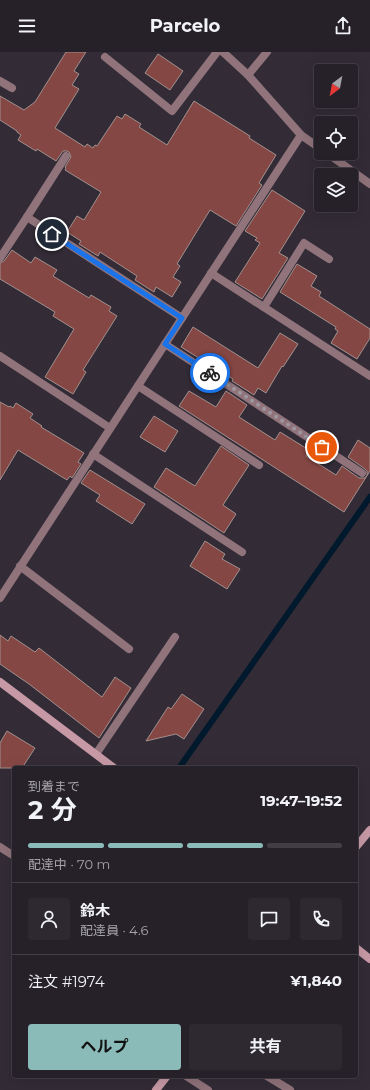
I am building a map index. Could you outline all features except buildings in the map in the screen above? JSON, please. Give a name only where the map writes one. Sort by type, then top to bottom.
[{"type":"street","points":[[105,57],[172,111],[217,52]]},
{"type":"street","points":[[223,52],[248,75],[302,135],[314,144]]},
{"type":"street","points":[[248,75],[267,52]]},
{"type":"street","points":[[0,81],[12,88]]},
{"type":"street","points":[[0,598],[302,135]]},
{"type":"street","points":[[0,258],[66,156]]},
{"type":"street","points":[[337,160],[370,184]]},
{"type":"street","points":[[26,217],[182,318]]},
{"type":"street","points":[[264,307],[304,243],[329,259]]},
{"type":"street","points":[[211,273],[370,376]]},
{"type":"street","points":[[165,344],[362,473]]},
{"type":"street","points":[[0,356],[110,428]]},
{"type":"street","points":[[138,386],[259,465]]},
{"type":"street","points":[[93,454],[242,552]]},
{"type":"street","points":[[20,566],[129,649]]},
{"type":"street","points":[[96,754],[175,637]]},
{"type":"street","points":[[0,682],[111,766]]},
{"type":"street","points":[[358,845],[370,830]]},
{"type":"street","points":[[0,846],[12,855]]},
{"type":"street","points":[[358,950],[370,959]]},
{"type":"street","points":[[156,1090],[165,1078]]},
{"type":"street","points":[[189,1078],[208,1090]]},
{"type":"street","points":[[270,1078],[290,1090]]},
{"type":"waterway","points":[[180,766],[370,497]]},
{"type":"way so far","points":[[210,373],[322,447]]},
{"type":"route","points":[[52,234],[182,318],[165,344],[210,373]]}]
